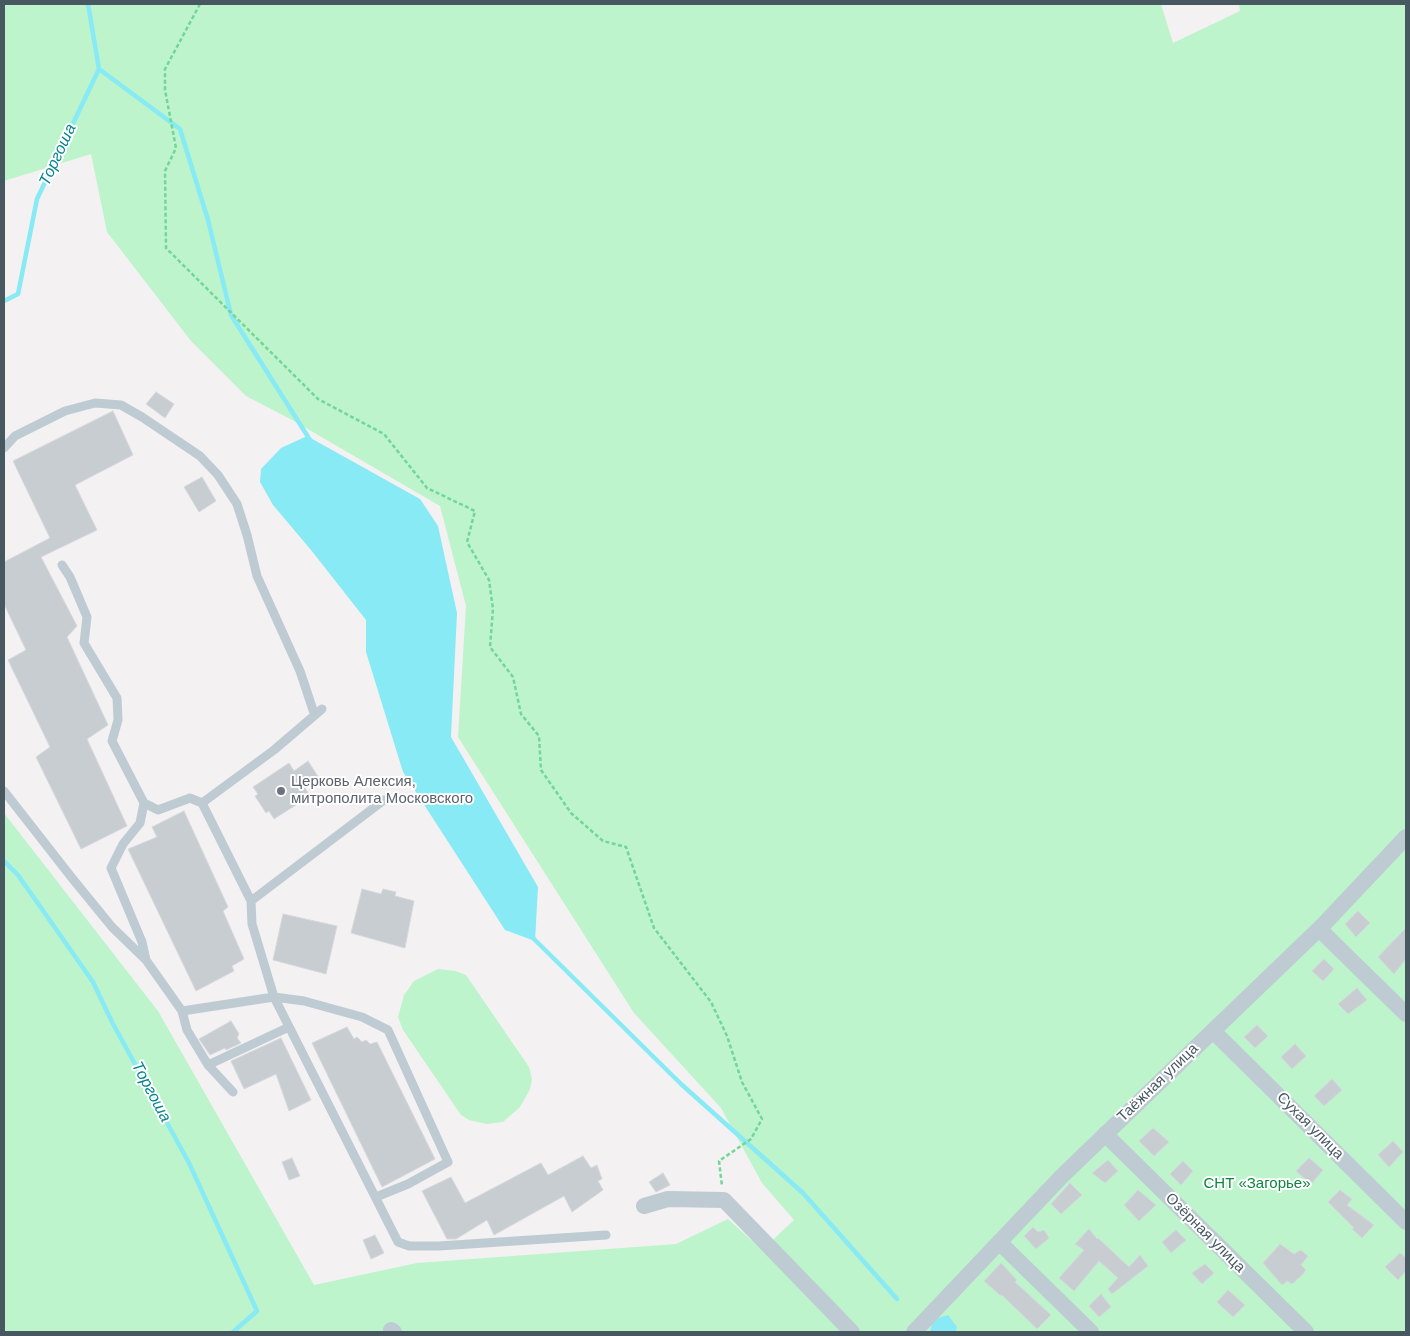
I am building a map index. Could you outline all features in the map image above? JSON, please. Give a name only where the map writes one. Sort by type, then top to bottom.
[{"type":"street","name":"Таёжная улица","points":[[914,1332],[1062,1176],[1319,929],[1406,837]]},
{"type":"street","points":[[1319,929],[1406,1014]]},
{"type":"street","name":"Сухая улица","points":[[1213,1031],[1406,1222]]},
{"type":"street","name":"Озёрная улица","points":[[1105,1134],[1306,1332]]},
{"type":"street","points":[[644,1206],[668,1199],[724,1200],[852,1332]]},
{"type":"street","points":[[1000,1242],[1091,1332]]},
{"type":"lane","points":[[4,448],[15,436],[65,411],[95,403],[121,405],[200,456],[218,475],[237,504],[247,534],[257,576],[300,671],[313,710],[319,712],[274,750],[202,802]]},
{"type":"lane","points":[[62,565],[70,577],[87,617],[84,642],[116,698],[118,720],[112,741],[144,803],[158,810],[190,798],[202,802],[251,901],[252,924],[274,997],[398,1242],[409,1246],[439,1246],[606,1235]]},
{"type":"lane","points":[[4,791],[112,927],[146,960],[182,1011],[187,1030],[208,1065],[233,1092]]},
{"type":"lane","points":[[251,901],[384,800]]},
{"type":"lane","points":[[144,803],[140,823],[123,844],[111,868],[142,942],[146,960]]},
{"type":"lane","points":[[182,1011],[274,997],[304,1001],[362,1017],[388,1030],[448,1162],[408,1184],[376,1197]]},
{"type":"lane","points":[[208,1065],[289,1027]]},
{"type":"path","points":[[200,4],[165,69],[165,90],[176,148],[165,171],[166,248],[318,398],[384,434],[427,488],[475,511],[467,542],[489,580],[493,609],[490,647],[513,678],[521,714],[539,736],[542,770],[571,813],[603,841],[626,847],[654,928],[711,1002],[727,1036],[742,1082],[762,1119],[751,1139],[719,1160],[724,1200]]},
{"type":"green space","name":"СНТ «Загорье»","points":[[4,4],[1161,4],[1173,43],[1240,11],[1239,4],[1406,4],[1406,1332],[4,1332],[4,813],[158,1011],[314,1285],[417,1263],[676,1244],[728,1219],[762,1250],[794,1220],[762,1183],[721,1108],[634,1013],[458,737],[466,606],[440,506],[294,421],[246,396],[191,341],[107,232],[91,154],[4,181]]},
{"type":"green space","points":[[438,969],[455,971],[466,975],[529,1067],[532,1079],[530,1089],[520,1107],[503,1122],[487,1124],[469,1120],[461,1115],[403,1030],[398,1017],[404,995],[414,981]]},
{"type":"water","points":[[307,436],[420,499],[438,526],[457,613],[451,737],[538,887],[535,941],[505,930],[403,772],[366,652],[366,620],[273,505],[260,482],[261,469],[281,448]]},
{"type":"water","points":[[948,1315],[957,1327],[956,1331],[930,1332],[932,1324],[938,1318]]},
{"type":"building","points":[[156,392],[174,404],[165,418],[146,404]]},
{"type":"building","points":[[113,411],[133,455],[75,485],[97,530],[41,557],[77,626],[67,637],[108,725],[87,739],[127,826],[81,849],[36,757],[50,747],[8,660],[26,650],[4,604],[4,562],[50,538],[13,461]]},
{"type":"building","points":[[202,477],[216,501],[199,512],[184,487]]},
{"type":"building","name":"Церковь Алексия, митрополита Московского","points":[[308,761],[319,778],[305,788],[310,796],[274,819],[269,811],[266,813],[255,796],[258,794],[253,787],[289,763],[294,771]]},
{"type":"building","points":[[184,811],[228,907],[223,911],[244,959],[232,966],[234,971],[196,991],[128,849],[157,837],[152,827]]},
{"type":"building","points":[[362,889],[381,894],[383,889],[396,892],[395,896],[414,901],[405,948],[351,933]]},
{"type":"building","points":[[1358,911],[1370,923],[1356,937],[1345,924]]},
{"type":"building","points":[[283,914],[337,926],[326,974],[273,960]]},
{"type":"building","points":[[1406,928],[1406,959],[1394,974],[1378,957]]},
{"type":"building","points":[[1324,959],[1334,969],[1323,981],[1312,971]]},
{"type":"building","points":[[1357,988],[1367,1000],[1348,1014],[1338,1004]]},
{"type":"building","points":[[231,1021],[239,1034],[237,1038],[241,1043],[210,1055],[199,1039]]},
{"type":"building","points":[[1257,1025],[1268,1036],[1255,1048],[1244,1037]]},
{"type":"building","points":[[347,1027],[354,1039],[357,1037],[362,1042],[366,1040],[370,1044],[377,1042],[435,1159],[382,1187],[312,1043]]},
{"type":"building","points":[[281,1038],[311,1100],[289,1111],[276,1074],[244,1089],[231,1061]]},
{"type":"building","points":[[1295,1044],[1306,1056],[1292,1069],[1281,1057]]},
{"type":"building","points":[[1332,1079],[1342,1090],[1324,1106],[1314,1096]]},
{"type":"building","points":[[1153,1128],[1169,1142],[1154,1156],[1139,1141]]},
{"type":"building","points":[[1393,1141],[1403,1152],[1389,1167],[1378,1155]]},
{"type":"building","points":[[583,1156],[591,1168],[597,1165],[602,1179],[598,1181],[603,1190],[572,1212],[564,1196],[494,1235],[487,1220],[456,1239],[447,1239],[422,1191],[451,1177],[465,1203],[541,1163],[548,1175]]},
{"type":"building","points":[[292,1158],[300,1176],[289,1180],[282,1162]]},
{"type":"building","points":[[1309,1158],[1323,1170],[1311,1184],[1296,1171]]},
{"type":"building","points":[[1108,1160],[1118,1171],[1105,1183],[1092,1173]]},
{"type":"building","points":[[1183,1161],[1193,1171],[1181,1185],[1170,1174]]},
{"type":"building","points":[[663,1173],[670,1185],[656,1192],[649,1182]]},
{"type":"building","points":[[1070,1183],[1082,1195],[1061,1214],[1051,1204]]},
{"type":"building","points":[[1138,1190],[1156,1205],[1139,1221],[1124,1205]]},
{"type":"building","points":[[1340,1190],[1352,1199],[1347,1205],[1374,1225],[1362,1238],[1328,1202]]},
{"type":"building","points":[[1033,1227],[1038,1232],[1044,1230],[1049,1238],[1036,1249],[1024,1236]]},
{"type":"building","points":[[1089,1229],[1097,1239],[1129,1267],[1140,1255],[1148,1266],[1112,1294],[1108,1289],[1118,1278],[1099,1261],[1074,1291],[1059,1278],[1084,1250],[1075,1244]]},
{"type":"building","points":[[1176,1230],[1186,1240],[1171,1253],[1162,1242]]},
{"type":"building","points":[[375,1235],[384,1253],[371,1259],[363,1240]]},
{"type":"building","points":[[1280,1244],[1294,1254],[1301,1250],[1308,1256],[1301,1265],[1306,1270],[1292,1284],[1287,1281],[1282,1285],[1263,1263]]},
{"type":"building","points":[[1400,1253],[1406,1258],[1406,1271],[1398,1280],[1385,1267]]},
{"type":"building","points":[[1001,1263],[1017,1280],[1015,1282],[1051,1315],[1037,1329],[1002,1295],[984,1281]]},
{"type":"building","points":[[1205,1264],[1214,1273],[1202,1284],[1192,1273]]},
{"type":"building","points":[[1228,1290],[1245,1305],[1233,1317],[1217,1302]]},
{"type":"building","points":[[1101,1294],[1111,1307],[1099,1317],[1089,1306]]},
{"type":"waterway","name":"Торгоша","points":[[4,301],[18,294],[37,199],[99,69],[88,4]]},
{"type":"waterway","points":[[99,69],[180,129],[208,220],[231,315],[310,440]]},
{"type":"waterway","name":"Торгоша","points":[[4,861],[18,875],[93,982],[112,1022],[189,1163],[257,1311],[233,1332]]},
{"type":"waterway","points":[[533,938],[681,1084],[803,1193],[897,1299]]},
{"type":"place","name":"Церковь Алексия, митрополита Московского","points":[[281,791]]}]
